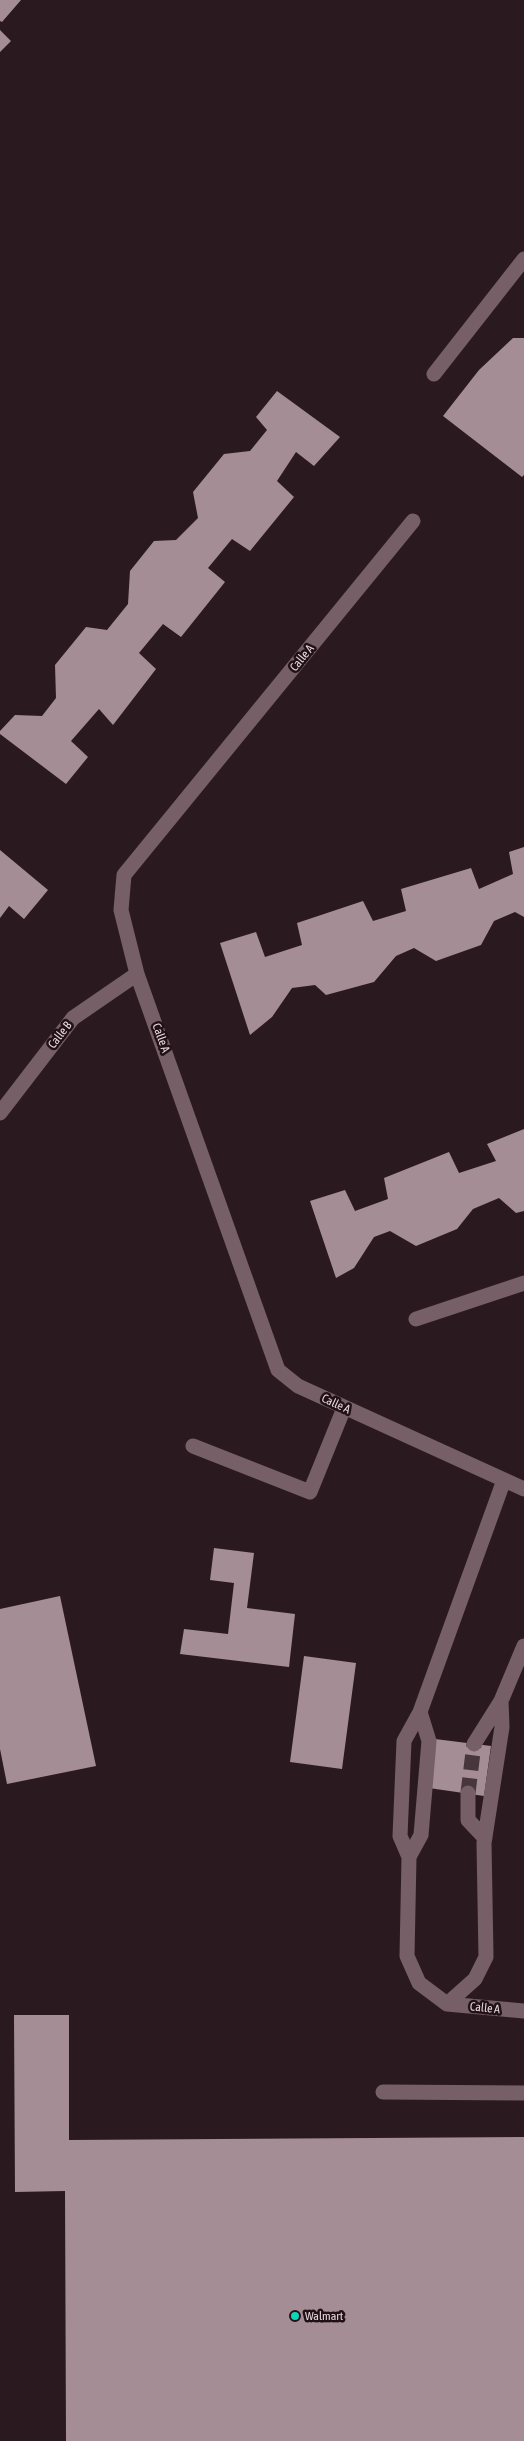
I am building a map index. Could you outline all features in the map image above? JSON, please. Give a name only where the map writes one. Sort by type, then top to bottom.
[{"type":"street","points":[[434,374],[524,259]]},
{"type":"street","name":"Calle A","points":[[413,521],[124,875],[121,910],[138,974],[278,1370],[298,1386],[524,1489]]},
{"type":"street","name":"Calle B","points":[[0,1113],[73,1018],[138,974]]},
{"type":"street","points":[[416,1319],[524,1283]]},
{"type":"street","points":[[193,1446],[310,1492],[344,1408]]},
{"type":"street","points":[[501,1701],[502,1727],[485,1838],[486,1957],[475,1979],[447,2004],[419,1983],[407,1956],[409,1857],[400,1836],[404,1741],[420,1712],[504,1480]]},
{"type":"street","points":[[474,1744],[501,1701],[524,1646]]},
{"type":"street","points":[[409,1857],[421,1835],[429,1741],[420,1712]]},
{"type":"street","points":[[468,1793],[468,1820],[485,1838]]},
{"type":"street","name":"Calle A","points":[[447,2004],[524,2011]]},
{"type":"street","points":[[383,2092],[524,2093]]},
{"type":"building","points":[[0,0],[21,0],[2,22],[0,21]]},
{"type":"building","points":[[0,30],[11,41],[0,52]]},
{"type":"building","points":[[513,338],[524,338],[524,475],[522,477],[443,416],[479,370]]},
{"type":"building","points":[[277,391],[340,437],[314,466],[296,452],[277,481],[294,497],[250,551],[232,539],[208,568],[225,582],[181,637],[163,624],[139,653],[156,669],[113,725],[99,709],[71,741],[88,757],[66,784],[0,734],[0,731],[15,715],[42,716],[56,698],[55,665],[86,627],[107,630],[128,604],[130,571],[154,541],[176,540],[198,518],[193,492],[224,454],[250,451],[267,430],[256,417]]},
{"type":"building","points":[[524,847],[524,917],[515,912],[494,921],[481,945],[436,961],[414,948],[396,956],[374,982],[326,995],[315,985],[292,988],[272,1017],[250,1035],[220,943],[256,932],[265,957],[302,945],[297,923],[363,901],[373,921],[406,911],[401,889],[471,868],[479,889],[513,874],[509,852]]},
{"type":"building","points":[[0,850],[48,890],[24,919],[9,906],[0,918]]},
{"type":"building","points":[[524,1129],[524,1211],[516,1213],[499,1198],[473,1209],[457,1229],[416,1246],[390,1231],[374,1237],[354,1268],[336,1278],[310,1201],[345,1190],[355,1211],[388,1199],[384,1178],[449,1152],[459,1173],[496,1161],[487,1144]]},
{"type":"building","points":[[214,1548],[254,1553],[247,1608],[295,1614],[289,1667],[180,1654],[184,1629],[228,1634],[234,1583],[210,1580]]},
{"type":"building","points":[[60,1596],[96,1766],[7,1784],[0,1749],[0,1609]]},
{"type":"building","points":[[304,1656],[356,1663],[342,1769],[290,1762]]},
{"type":"building","points":[[435,1739],[491,1746],[484,1796],[429,1788]]},
{"type":"building","name":"Walmart","points":[[14,2015],[69,2015],[69,2140],[524,2137],[524,2441],[66,2441],[65,2191],[15,2192]]},
{"type":"tunnel","points":[[468,1793],[474,1744]]},
{"type":"place","name":"Walmart","points":[[295,2316]]}]
